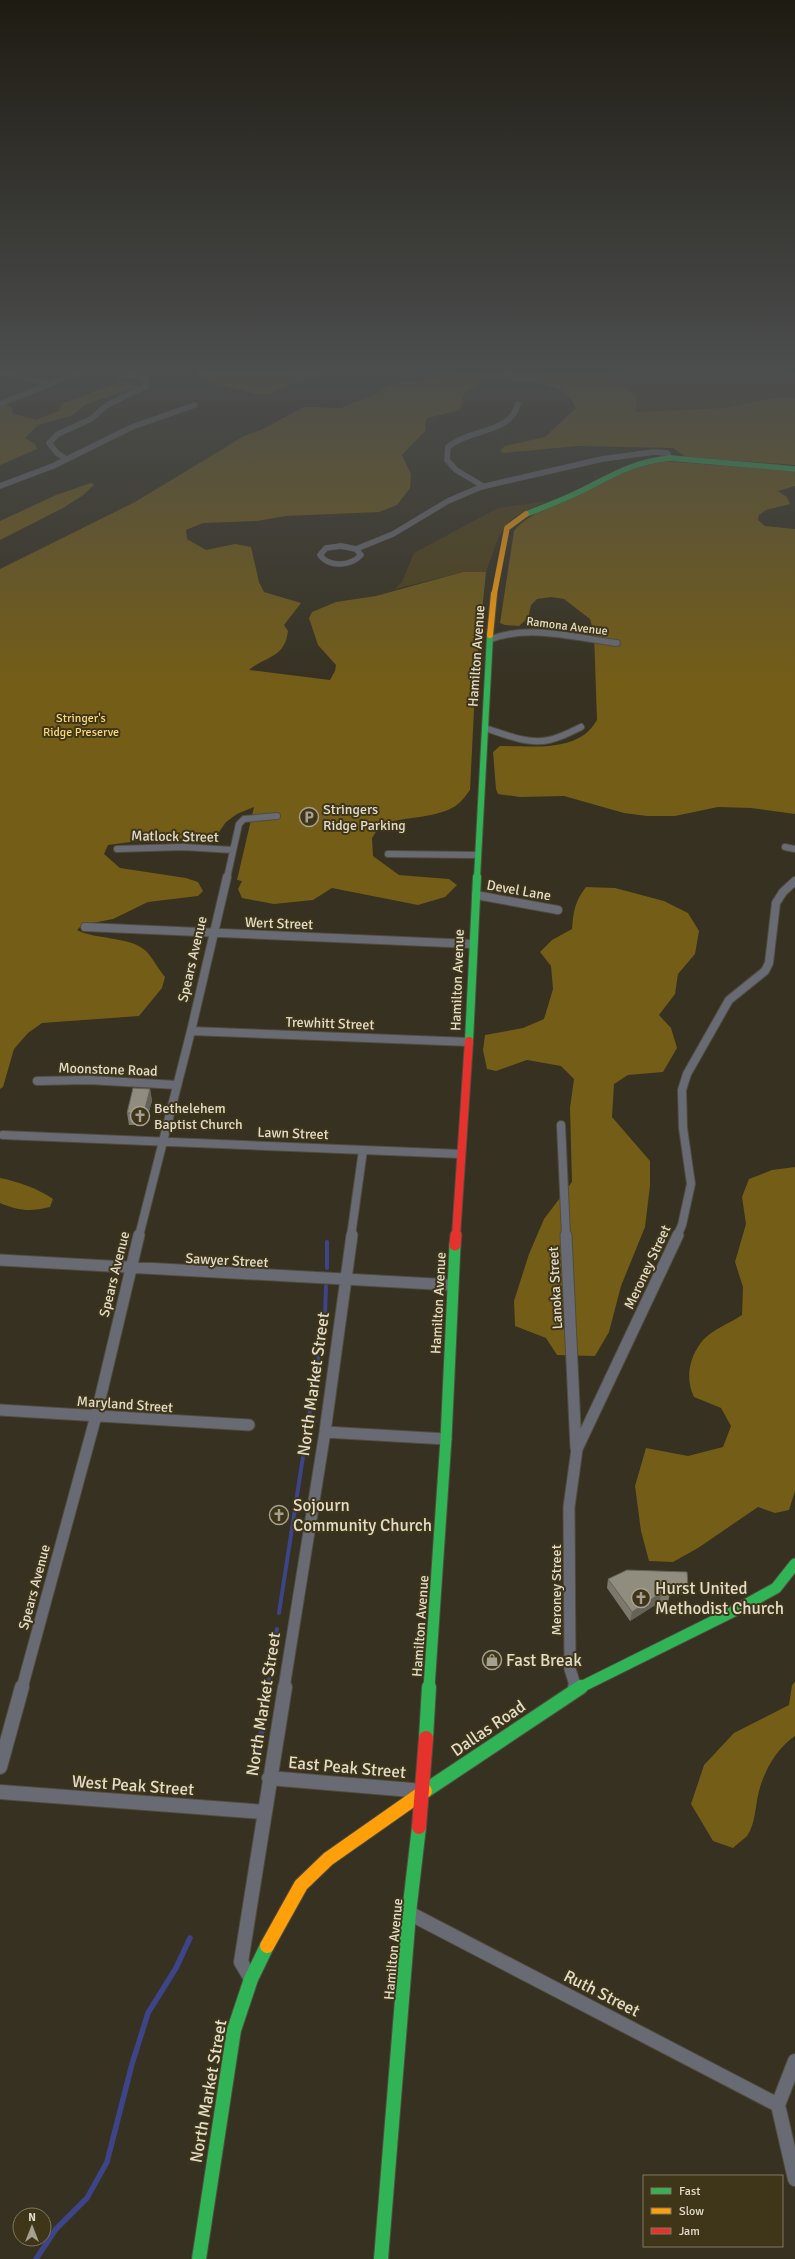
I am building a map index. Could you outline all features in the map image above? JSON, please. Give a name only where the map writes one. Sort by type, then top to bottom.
[{"type":"street","points":[[0,486],[28,475]]},
{"type":"street","points":[[466,475],[483,486]]},
{"type":"street","points":[[356,549],[360,552],[360,556],[348,563],[331,562],[320,556],[322,550],[331,547],[346,546],[356,549],[393,534],[457,497],[483,486],[531,475]]},
{"type":"street","name":"Hamilton Avenue","points":[[380,2259],[409,1913],[423,1791],[446,1439],[452,1285],[469,1042],[472,944],[476,895],[488,660],[496,578],[507,528],[510,524],[528,512],[579,492],[610,475]]},
{"type":"street","name":"Ramona Avenue","points":[[491,639],[507,633],[526,631],[617,643]]},
{"type":"street","points":[[485,728],[542,741],[554,739],[581,727]]},
{"type":"street","name":"Spears Avenue","points":[[0,1767],[96,1416],[130,1269],[191,1031],[212,934],[239,824],[244,819],[277,816]]},
{"type":"street","name":"Matlock Street","points":[[117,849],[142,847],[232,850]]},
{"type":"street","points":[[785,847],[795,849]]},
{"type":"street","points":[[388,854],[430,856],[478,855]]},
{"type":"street","name":"Meroney Street","points":[[576,1689],[570,1668],[569,1507],[577,1449],[682,1225],[691,1184],[683,1128],[682,1090],[687,1074],[729,1000],[765,970],[769,963],[776,903],[795,881]]},
{"type":"street","name":"Devel Lane","points":[[476,895],[558,910]]},
{"type":"street","name":"Wert Street","points":[[85,927],[212,934],[472,944]]},
{"type":"street","name":"Trewhitt Street","points":[[191,1031],[469,1042]]},
{"type":"street","name":"Moonstone Road","points":[[37,1081],[89,1080],[177,1085]]},
{"type":"street","name":"Lanoka Street","points":[[561,1125],[577,1449]]},
{"type":"street","name":"Lawn Street","points":[[3,1135],[461,1154]]},
{"type":"street","name":"North Market Street","points":[[200,2259],[234,2030],[251,1979],[241,1962],[325,1432],[363,1150]]},
{"type":"street","name":"Sawyer Street","points":[[0,1260],[130,1269],[452,1285]]},
{"type":"street","name":"Maryland Street","points":[[0,1410],[249,1425]]},
{"type":"street","points":[[325,1432],[446,1439]]},
{"type":"street","name":"Dallas Road","points":[[251,1979],[278,1924],[301,1885],[353,1840],[423,1791],[576,1689],[738,1609],[776,1588],[795,1564]]},
{"type":"street","name":"East Peak Street","points":[[269,1778],[423,1791]]},
{"type":"street","name":"West Peak Street","points":[[0,1792],[264,1812]]},
{"type":"street","name":"Ruth Street","points":[[409,1913],[778,2105]]},
{"type":"street","points":[[795,2061],[778,2105],[792,2157],[795,2179]]},
{"type":"shaded area","points":[[548,501],[520,514],[505,526],[500,534],[486,572],[463,572],[395,589],[402,582],[414,553],[498,508]]},
{"type":"green space","name":"Stringer's Ridge Preserve","points":[[179,475],[411,475],[410,488],[397,505],[379,512],[286,516],[257,521],[203,523],[186,530],[187,539],[206,550],[235,544],[251,547],[259,582],[264,592],[301,603],[284,625],[288,631],[283,647],[279,652],[255,665],[249,670],[330,680],[335,671],[336,665],[318,645],[309,618],[312,612],[336,602],[376,596],[463,572],[486,572],[476,670],[470,790],[458,804],[451,809],[432,815],[381,824],[372,838],[373,856],[399,875],[449,879],[457,885],[445,897],[418,905],[332,888],[313,900],[274,904],[242,898],[238,889],[242,881],[237,880],[254,807],[237,814],[226,822],[219,832],[208,838],[153,839],[108,845],[104,854],[120,868],[186,878],[198,882],[203,891],[198,896],[148,902],[113,919],[82,925],[77,930],[122,940],[139,946],[149,954],[165,977],[162,988],[139,1016],[42,1023],[28,1033],[14,1049],[3,1087],[0,1089],[0,569],[135,502]]},
{"type":"green space","points":[[618,475],[795,475],[795,486],[778,491],[787,497],[790,504],[766,510],[759,515],[758,520],[765,526],[795,529],[795,814],[751,808],[718,807],[675,816],[647,816],[624,813],[564,796],[520,797],[498,794],[496,789],[493,752],[500,746],[540,746],[567,743],[579,738],[589,731],[597,720],[594,634],[590,619],[564,599],[551,597],[537,599],[531,605],[528,618],[519,626],[500,623],[514,531],[520,524],[535,514],[575,497]]},
{"type":"green space","points":[[91,483],[94,485],[82,496],[63,508],[0,540],[0,521],[56,495]]},
{"type":"green space","points":[[586,887],[615,888],[664,901],[688,913],[699,931],[695,954],[678,974],[675,994],[659,1015],[671,1028],[677,1048],[663,1072],[628,1075],[614,1084],[612,1117],[650,1161],[650,1186],[645,1227],[621,1286],[609,1332],[595,1356],[557,1355],[546,1338],[515,1326],[514,1301],[529,1254],[544,1219],[572,1182],[570,1108],[574,1079],[561,1066],[527,1060],[496,1071],[487,1069],[483,1050],[485,1035],[523,1028],[544,1019],[553,989],[551,966],[540,952],[552,940],[572,929],[575,907],[579,897]]},
{"type":"green space","points":[[795,1167],[795,1491],[789,1510],[775,1513],[758,1507],[698,1548],[673,1562],[649,1561],[641,1531],[635,1486],[646,1448],[688,1456],[723,1447],[731,1426],[721,1408],[694,1397],[691,1390],[689,1375],[692,1360],[694,1353],[707,1336],[742,1315],[743,1287],[735,1262],[746,1224],[742,1197],[749,1179],[772,1170]]},
{"type":"green space","points":[[0,1178],[28,1186],[47,1195],[53,1199],[50,1207],[36,1210],[25,1210],[13,1208],[0,1203]]},
{"type":"green space","points":[[795,1682],[795,1736],[777,1753],[764,1776],[750,1831],[747,1836],[733,1848],[713,1841],[691,1804],[704,1765],[734,1733],[789,1705],[792,1685]]},
{"type":"building","points":[[133,1088],[150,1089],[144,1113],[127,1113]]},
{"type":"building","name":"Hurst United Methodist Church","points":[[627,1570],[687,1572],[688,1586],[669,1585],[670,1594],[661,1593],[632,1612],[608,1579]]},
{"type":"waterway","points":[[327,1242],[327,1268]]},
{"type":"waterway","points":[[306,1436],[325,1316],[326,1286]]},
{"type":"waterway","points":[[279,1613],[304,1450]]},
{"type":"waterway","points":[[272,1661],[277,1629]]},
{"type":"waterway","points":[[268,1688],[269,1679]]},
{"type":"waterway","points":[[257,1763],[268,1687]]},
{"type":"waterway","points":[[36,2259],[56,2229],[87,2198],[107,2162],[132,2064],[148,2013],[176,1968],[190,1938]]},
{"type":"traffic: fast","points":[[526,514],[579,492],[610,475]]},
{"type":"traffic: fast","points":[[469,1041],[490,635]]},
{"type":"traffic: fast","points":[[426,1738],[446,1439],[455,1245]]},
{"type":"traffic: fast","points":[[425,1791],[576,1689],[738,1609],[776,1588],[795,1564]]},
{"type":"traffic: fast","points":[[381,2259],[409,1913],[419,1827]]},
{"type":"traffic: fast","points":[[199,2259],[234,2030],[251,1979],[267,1946]]},
{"type":"traffic: slow","points":[[490,635],[496,578],[507,528],[526,514]]},
{"type":"traffic: slow","points":[[267,1946],[301,1885],[328,1859],[425,1791]]},
{"type":"traffic: jam","points":[[455,1245],[469,1041]]},
{"type":"traffic: jam","points":[[419,1827],[426,1738]]},
{"type":"place","name":"Stringers Ridge Parking","points":[[309,817]]},
{"type":"place","name":"Bethelehem Baptist Church","points":[[140,1116]]},
{"type":"place","name":"Sojourn Community Church","points":[[279,1515]]},
{"type":"place","name":"Hurst United Methodist Church","points":[[641,1598]]},
{"type":"place","name":"Fast Break","points":[[492,1660]]}]
